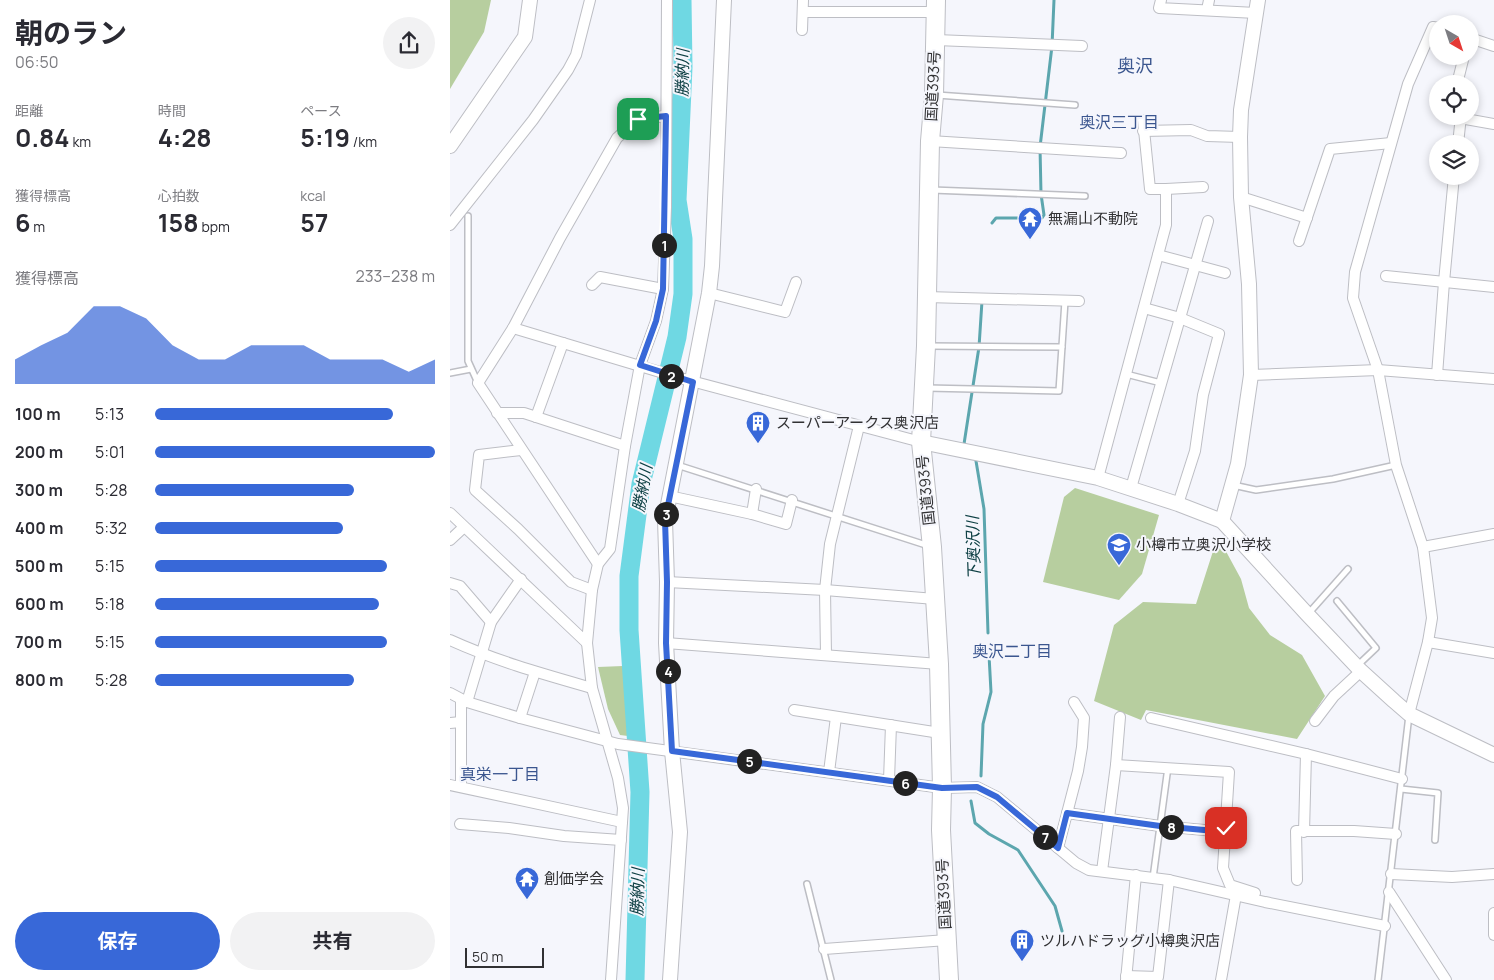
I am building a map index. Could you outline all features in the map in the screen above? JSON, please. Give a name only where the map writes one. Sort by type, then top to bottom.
[{"type":"highway","name":"国道393号","points":[[936,6],[934,95],[930,141],[926,346],[921,442],[932,546],[934,599],[940,664],[941,830],[949,980]]},
{"type":"street","points":[[450,146],[525,37],[530,0]]},
{"type":"street","points":[[450,225],[532,120],[568,70],[576,55],[590,0]]},
{"type":"street","points":[[611,980],[623,808],[613,743],[592,688],[587,643],[592,590],[598,564],[610,549],[625,446],[642,366],[656,321],[663,289],[667,0]]},
{"type":"street","points":[[670,980],[680,832],[672,751],[666,643],[665,520],[675,464],[686,380],[709,293],[713,256],[724,0]]},
{"type":"street","points":[[802,30],[803,0]]},
{"type":"street","points":[[1161,0],[1160,8],[1208,5],[1257,7],[1241,110],[1240,137],[1242,197],[1249,284],[1251,375],[1238,464],[1222,521]]},
{"type":"street","points":[[802,12],[936,6]]},
{"type":"street","points":[[1410,714],[1432,618],[1423,547],[1396,465],[1378,370],[1353,298],[1355,272],[1408,84],[1429,36]]},
{"type":"street","points":[[936,40],[1082,46]]},
{"type":"street","points":[[1479,41],[1494,46]]},
{"type":"street","points":[[598,564],[478,383],[513,328],[560,238],[617,138],[638,119],[666,116]]},
{"type":"street","points":[[1143,120],[1150,189],[1166,190],[1203,187]]},
{"type":"street","points":[[1479,121],[1494,124]]},
{"type":"street","points":[[1143,131],[1190,130],[1207,136],[1240,137]]},
{"type":"street","points":[[930,141],[1121,153]]},
{"type":"street","points":[[1299,242],[1330,148],[1391,143]]},
{"type":"street","points":[[1437,375],[1453,185]]},
{"type":"street","points":[[1098,478],[1166,225],[1166,190]]},
{"type":"street","points":[[1242,197],[1307,218]]},
{"type":"street","points":[[468,202],[468,216]]},
{"type":"street","points":[[1130,488],[1208,221]]},
{"type":"street","points":[[1158,255],[1225,273]]},
{"type":"street","points":[[1386,276],[1494,288]]},
{"type":"street","points":[[592,285],[600,277],[663,289]]},
{"type":"street","points":[[709,293],[785,312],[796,282]]},
{"type":"street","points":[[926,296],[1078,301]]},
{"type":"street","points":[[1144,308],[1180,318],[1219,334],[1203,395],[1195,451],[1178,504]]},
{"type":"street","points":[[513,328],[686,380],[921,442],[1098,478],[1178,504],[1222,521],[1359,668],[1410,714],[1494,755]]},
{"type":"street","points":[[536,417],[563,342]]},
{"type":"street","points":[[1251,375],[1378,370],[1494,379]]},
{"type":"street","points":[[497,413],[524,413],[625,446]]},
{"type":"street","points":[[826,655],[825,590],[830,544],[859,426]]},
{"type":"street","points":[[521,450],[478,455],[475,490],[518,529],[571,582],[592,590]]},
{"type":"street","points":[[752,514],[756,489]]},
{"type":"street","points":[[669,496],[752,514],[786,524],[792,500]]},
{"type":"street","points":[[450,513],[587,643]]},
{"type":"street","points":[[450,540],[464,527]]},
{"type":"street","points":[[1423,547],[1494,534]]},
{"type":"street","points":[[461,787],[461,722],[464,701],[482,654],[491,622],[521,579]]},
{"type":"street","points":[[667,582],[825,590],[934,599]]},
{"type":"street","points":[[450,583],[460,586],[491,622]]},
{"type":"street","points":[[450,640],[482,654],[535,672],[592,688]]},
{"type":"street","points":[[1428,642],[1494,653]]},
{"type":"street","points":[[666,643],[940,664]]},
{"type":"street","points":[[1315,721],[1359,668]]},
{"type":"street","points":[[520,718],[535,672]]},
{"type":"street","points":[[450,693],[464,701],[613,743],[658,751],[672,751],[942,788],[977,787],[997,797],[1076,863],[1089,870],[1169,880],[1265,902],[1385,926]]},
{"type":"street","points":[[1058,848],[1078,771],[1082,747],[1084,718],[1074,702]]},
{"type":"street","points":[[794,710],[940,733]]},
{"type":"street","points":[[829,772],[836,717]]},
{"type":"street","points":[[1102,871],[1116,765],[1120,717]]},
{"type":"street","points":[[1151,718],[1306,754],[1401,784]]},
{"type":"street","points":[[450,723],[461,722]]},
{"type":"street","points":[[889,780],[891,725]]},
{"type":"street","points":[[1304,832],[1306,754]]},
{"type":"street","points":[[1116,765],[1229,772],[1223,868],[1225,876],[1230,885],[1261,895],[1265,902]]},
{"type":"street","points":[[450,785],[622,822]]},
{"type":"street","points":[[1067,813],[1160,826],[1226,832]]},
{"type":"street","points":[[460,824],[509,828],[564,836],[621,840]]},
{"type":"street","points":[[1296,880],[1296,831],[1354,831],[1396,834]]},
{"type":"street","points":[[1391,874],[1452,877],[1494,874]]},
{"type":"street","points":[[1136,875],[1126,978],[1157,979],[1169,880]]},
{"type":"street","points":[[1389,892],[1446,980]]},
{"type":"street","points":[[1221,980],[1236,895]]},
{"type":"street","points":[[1494,913],[1494,935]]},
{"type":"street","points":[[824,949],[947,940]]},
{"type":"lane","points":[[934,95],[1075,105]]},
{"type":"lane","points":[[929,190],[1086,196]]},
{"type":"lane","points":[[468,216],[468,361],[478,383]]},
{"type":"lane","points":[[924,387],[1059,391],[1065,301]]},
{"type":"lane","points":[[926,346],[1062,347]]},
{"type":"lane","points":[[450,373],[471,368]]},
{"type":"lane","points":[[1126,374],[1161,382]]},
{"type":"lane","points":[[675,464],[932,546]]},
{"type":"lane","points":[[1233,485],[1256,490],[1333,479],[1396,465]]},
{"type":"lane","points":[[1307,614],[1348,569]]},
{"type":"lane","points":[[1337,601],[1376,648],[1359,668]]},
{"type":"lane","points":[[1378,980],[1410,714]]},
{"type":"lane","points":[[1153,878],[1168,767]]},
{"type":"lane","points":[[1401,784],[1438,793],[1435,840]]},
{"type":"lane","points":[[807,884],[831,980]]},
{"type":"green space","points":[[450,0],[491,0],[484,32],[450,89]]},
{"type":"green space","points":[[1075,488],[1159,515],[1142,574],[1119,600],[1043,582],[1064,497]]},
{"type":"green space","points":[[1222,544],[1241,579],[1249,608],[1270,635],[1302,655],[1325,696],[1297,739],[1146,710],[1141,720],[1094,701],[1114,625],[1143,602],[1196,604],[1215,545]]},
{"type":"green space","points":[[623,666],[628,736],[620,735],[608,709],[598,667]]},
{"type":"waterway","name":"勝納川","points":[[635,980],[640,792],[629,630],[629,576],[641,484],[677,337],[683,294],[683,239],[677,200],[683,67],[682,0]]},
{"type":"waterway","points":[[992,223],[996,218],[1042,218],[1044,215],[1041,194],[1040,147],[1052,46],[1054,0]]},
{"type":"waterway","points":[[964,444],[979,347],[982,301]]},
{"type":"waterway","name":"下奥沢川","points":[[976,461],[984,509],[988,633]]},
{"type":"waterway","name":"下奥沢川","points":[[981,776],[983,724],[991,692],[989,655]]},
{"type":"waterway","points":[[971,801],[975,823],[989,834],[1018,850],[1055,906],[1062,931]]},
{"type":"place","name":"無漏山不動院","points":[[1030,240]]},
{"type":"place","name":"スーパーアークス奥沢店","points":[[758,444]]},
{"type":"place","name":"小樽市立奥沢小学校","points":[[1119,566]]},
{"type":"place","name":"創価学会","points":[[527,900]]},
{"type":"place","name":"ツルハドラッグ小樽奥沢店","points":[[1022,962]]},
{"type":"district","name":"奥沢","points":[[1135,66]]},
{"type":"district","name":"奥沢三丁目","points":[[1119,122]]},
{"type":"district","name":"奥沢二丁目","points":[[1012,651]]},
{"type":"district","name":"真栄一丁目","points":[[500,774]]},
{"type":"route","points":[[638,119],[666,116],[666,207],[663,289],[656,321],[640,365],[693,382],[665,520],[666,643],[672,751],[942,788],[977,787],[997,797],[1058,848],[1067,813],[1160,826],[1226,832],[1226,828]]}]
